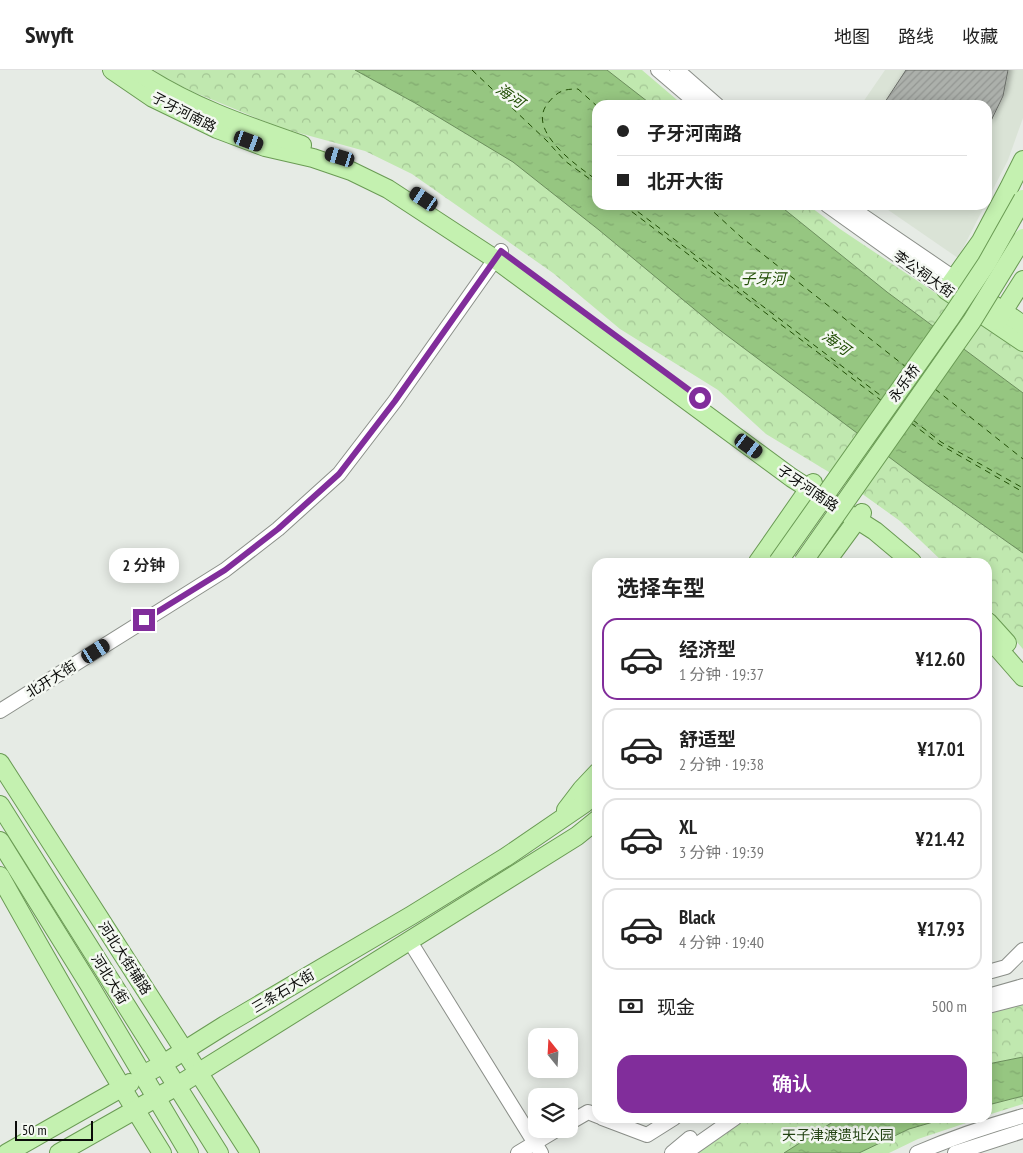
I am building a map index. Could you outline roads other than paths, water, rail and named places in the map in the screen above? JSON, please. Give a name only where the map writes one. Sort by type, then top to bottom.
[{"type":"main road","name":"子牙河南路","points":[[112,70],[153,98],[217,129],[265,147],[313,158],[350,171],[388,189],[498,255]]},
{"type":"main road","name":"子牙河南路","points":[[134,70],[193,104],[225,118],[356,162],[395,180],[785,460],[811,486],[859,516],[907,558]]},
{"type":"main road","points":[[950,284],[981,241],[1023,160]]},
{"type":"main road","name":"永乐桥","points":[[781,558],[987,263],[1023,199]]},
{"type":"main road","name":"永乐桥","points":[[806,558],[972,321],[1023,238]]},
{"type":"main road","points":[[999,317],[1023,280]]},
{"type":"main road","name":"李公祠大街","points":[[950,284],[999,317],[1023,342]]},
{"type":"main road","name":"李公祠大街","points":[[999,317],[1023,325]]},
{"type":"main road","points":[[761,558],[811,486]]},
{"type":"main road","name":"子牙河南路","points":[[859,516],[879,523],[922,558]]},
{"type":"main road","points":[[829,558],[859,516]]},
{"type":"main road","points":[[992,627],[1023,662]]},
{"type":"main road","points":[[992,642],[1023,678]]},
{"type":"main road","name":"河北大街辅路","points":[[0,764],[164,1019],[174,1077]]},
{"type":"main road","name":"三条石大街","points":[[555,824],[592,778]]},
{"type":"main road","name":"三条石大街","points":[[59,1153],[113,1122],[138,1116],[174,1077],[203,1039],[506,857],[592,797]]},
{"type":"main road","name":"河北大街","points":[[0,806],[174,1077],[187,1149]]},
{"type":"main road","name":"三条石大街","points":[[577,836],[592,824]]},
{"type":"main road","name":"三条石大街","points":[[174,1077],[409,940],[577,836],[592,829]]},
{"type":"main road","name":"河北大街","points":[[0,841],[106,1012],[143,1076],[174,1077]]},
{"type":"main road","points":[[0,876],[53,972],[162,1153]]},
{"type":"main road","points":[[106,1012],[116,1048],[116,1062],[120,1085]]},
{"type":"main road","points":[[7,1153],[100,1101],[120,1085],[143,1076]]},
{"type":"main road","points":[[120,1085],[174,1077]]},
{"type":"main road","points":[[174,1077],[219,1153]]},
{"type":"main road","points":[[174,1077],[250,1153]]},
{"type":"main road","points":[[138,1116],[164,1129],[187,1149]]},
{"type":"street","points":[[658,70],[693,100]]},
{"type":"street","points":[[677,70],[711,100]]},
{"type":"street","name":"李公祠大街","points":[[835,210],[950,284]]},
{"type":"street","name":"李公祠大街","points":[[854,210],[950,284]]},
{"type":"street","name":"北开大街","points":[[0,711],[225,570],[278,529],[339,474],[395,401],[498,255]]},
{"type":"street","points":[[409,940],[537,1148]]},
{"type":"street","points":[[992,971],[1006,968],[1023,950]]},
{"type":"street","points":[[992,995],[1023,986]]},
{"type":"street","points":[[992,1005],[1023,997]]},
{"type":"street","points":[[578,1118],[588,1112],[592,1114]]},
{"type":"street","points":[[917,1153],[989,1125],[1023,1116]]},
{"type":"street","points":[[616,1123],[648,1135],[666,1123]]},
{"type":"street","points":[[672,1153],[712,1123]]},
{"type":"street","points":[[685,1153],[728,1123]]},
{"type":"street","points":[[954,1153],[993,1147],[1023,1131]]},
{"type":"street","points":[[518,1153],[537,1148],[548,1138]]},
{"type":"water","name":"子牙河","points":[[355,70],[607,70],[646,100],[592,100],[592,210],[785,210],[887,292],[1023,393],[1023,553],[925,484],[717,328],[599,230],[513,162],[415,103]]},
{"type":"water","points":[[1023,1057],[1023,1096],[992,1104],[992,1063]]},
{"type":"water","points":[[831,1123],[930,1123],[909,1129],[859,1153],[784,1153]]},
{"type":"water label","name":"海河","points":[[510,96]]},
{"type":"water label","name":"海河","points":[[836,343]]},
{"type":"park label","name":"天子津渡遗址公园","points":[[838,1135]]}]
